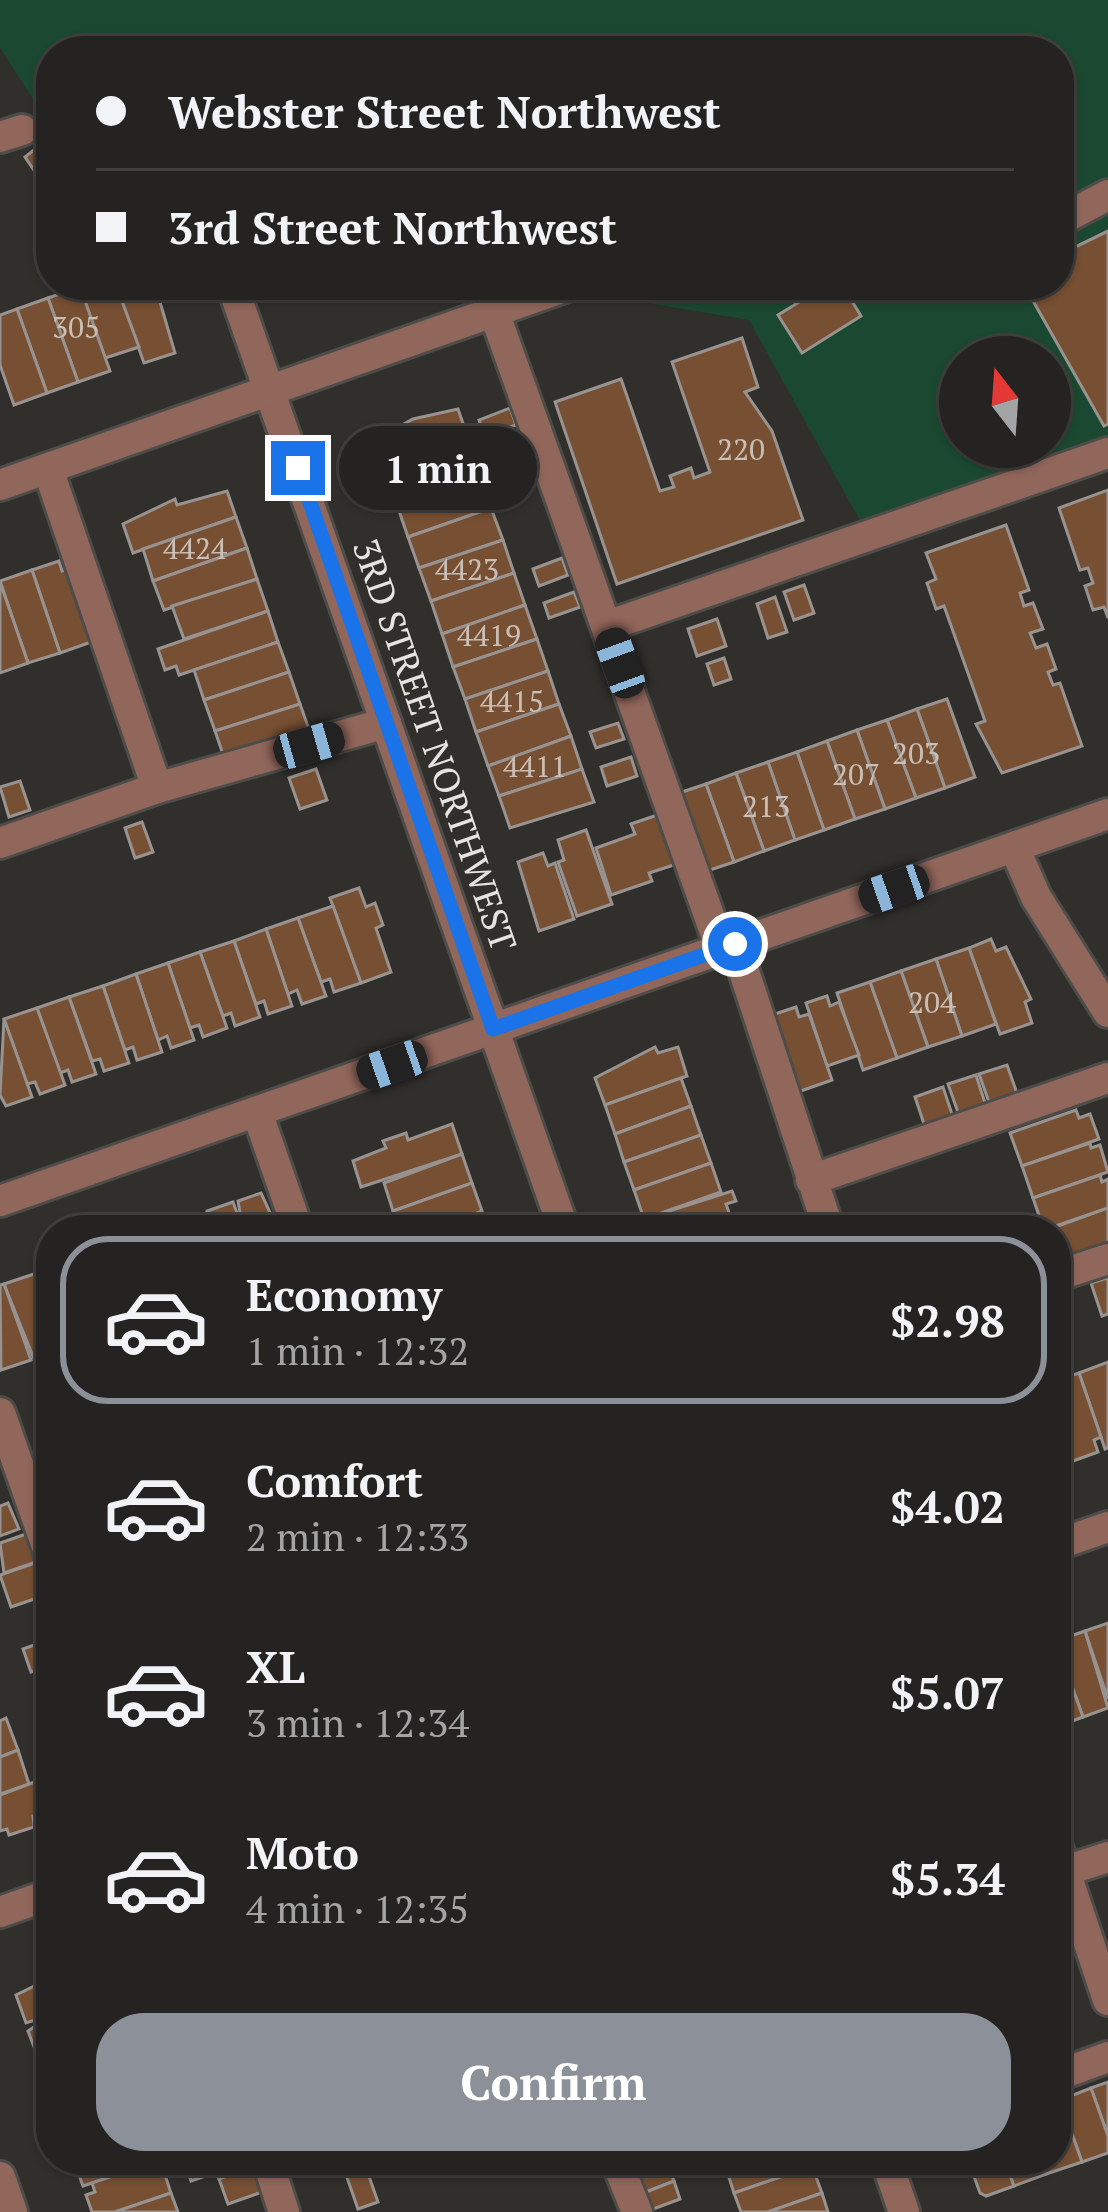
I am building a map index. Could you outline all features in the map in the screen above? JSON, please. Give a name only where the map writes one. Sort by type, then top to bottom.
[{"type":"street","points":[[1074,213],[1108,194]]},
{"type":"street","name":"3RD STREET NORTHWEST","points":[[238,300],[559,1215]]},
{"type":"street","points":[[0,485],[528,300]]},
{"type":"street","points":[[494,312],[824,1215]]},
{"type":"street","points":[[607,626],[1108,453]]},
{"type":"street","points":[[48,469],[157,788]]},
{"type":"street","points":[[0,843],[157,788],[386,723]]},
{"type":"street","points":[[0,1201],[1108,814]]},
{"type":"street","points":[[1014,847],[1036,897],[1108,1012]]},
{"type":"street","points":[[811,1180],[1108,1078]]},
{"type":"street","points":[[257,1112],[293,1215]]},
{"type":"street","points":[[1071,1271],[1108,1259]]},
{"type":"street","points":[[0,1413],[36,1510]]},
{"type":"street","points":[[1071,1540],[1108,1527]]},
{"type":"street","points":[[1071,1858],[1108,1857]]},
{"type":"street","points":[[1071,1891],[1108,2000]]},
{"type":"street","points":[[0,1912],[36,1899]]},
{"type":"street","points":[[1071,2071],[1108,2057]]},
{"type":"street","points":[[273,2175],[284,2212]]},
{"type":"street","points":[[622,2175],[637,2212]]},
{"type":"street","points":[[891,2175],[904,2212]]},
{"type":"street","points":[[0,2177],[12,2212]]},
{"type":"green space","points":[[0,0],[1108,0],[1108,445],[1071,457],[1071,336],[939,336],[939,468],[1038,468],[863,526],[749,320],[630,300],[1074,300],[1074,36],[36,36],[36,104],[0,48]]},
{"type":"building","points":[[36,148],[36,173],[25,157]]},
{"type":"building","points":[[1108,231],[1108,424],[1104,426],[1071,368],[1071,336],[1053,336],[1033,300],[1074,300],[1074,248]]},
{"type":"building","points":[[49,300],[85,300],[110,371],[78,382]]},
{"type":"building","points":[[49,300],[78,382],[47,393],[17,309]]},
{"type":"building","points":[[85,300],[122,300],[139,347],[105,358]]},
{"type":"building","points":[[121,300],[159,300],[175,353],[144,363]]},
{"type":"building","points":[[802,300],[851,300],[861,316],[802,353],[778,315]]},
{"type":"building","points":[[17,309],[47,393],[14,405],[0,365],[0,315]]},
{"type":"building","points":[[742,338],[758,387],[745,392],[772,431],[803,520],[617,584],[555,402],[621,379],[660,491],[674,487],[670,476],[691,468],[694,478],[710,472],[672,362]]},
{"type":"building","points":[[510,408],[516,425],[485,436],[479,420]]},
{"type":"building","points":[[458,409],[467,435],[450,441],[452,448],[385,471],[375,440],[413,419]]},
{"type":"building","points":[[469,444],[480,475],[397,505],[385,471]]},
{"type":"building","points":[[480,475],[491,508],[408,537],[397,505]]},
{"type":"building","points":[[1108,490],[1108,618],[1104,607],[1093,610],[1085,586],[1093,583],[1088,568],[1080,570],[1059,508]]},
{"type":"building","points":[[227,491],[236,517],[133,553],[123,524],[175,499],[177,505]]},
{"type":"building","points":[[491,508],[503,540],[419,568],[408,537]]},
{"type":"building","points":[[236,517],[247,548],[153,581],[143,549]]},
{"type":"building","points":[[1006,525],[1029,590],[1020,593],[1024,606],[1033,603],[1043,629],[1030,633],[1036,648],[1047,644],[1056,669],[1048,672],[1053,685],[1060,683],[1082,746],[1002,773],[976,724],[985,721],[944,606],[936,609],[927,583],[936,579],[926,553]]},
{"type":"building","points":[[503,540],[514,573],[431,601],[419,568]]},
{"type":"building","points":[[247,548],[257,579],[164,610],[153,581]]},
{"type":"building","points":[[562,558],[568,575],[539,586],[533,569]]},
{"type":"building","points":[[59,561],[62,571],[69,568],[94,641],[60,653],[32,570]]},
{"type":"building","points":[[32,570],[60,653],[28,663],[0,581]]},
{"type":"building","points":[[514,573],[525,605],[442,634],[431,601]]},
{"type":"building","points":[[257,579],[268,611],[184,639],[172,606]]},
{"type":"building","points":[[0,582],[28,663],[0,673]]},
{"type":"building","points":[[804,585],[814,613],[794,620],[784,592]]},
{"type":"building","points":[[574,592],[580,607],[549,618],[544,603]]},
{"type":"building","points":[[775,597],[787,632],[768,638],[757,604]]},
{"type":"building","points":[[525,605],[537,639],[453,667],[442,634]]},
{"type":"building","points":[[268,611],[278,642],[179,675],[176,666],[165,670],[158,649]]},
{"type":"building","points":[[717,619],[726,646],[697,656],[688,629]]},
{"type":"building","points":[[537,639],[548,671],[465,699],[453,667]]},
{"type":"building","points":[[278,642],[289,672],[204,700],[194,670]]},
{"type":"building","points":[[724,658],[731,679],[714,685],[707,664]]},
{"type":"building","points":[[548,671],[559,704],[476,732],[465,699]]},
{"type":"building","points":[[289,672],[300,704],[215,731],[204,700]]},
{"type":"building","points":[[947,699],[975,777],[945,788],[917,709]]},
{"type":"building","points":[[300,704],[311,735],[226,763],[215,731]]},
{"type":"building","points":[[559,704],[571,736],[488,766],[476,732]]},
{"type":"building","points":[[917,709],[945,788],[916,798],[887,720]]},
{"type":"building","points":[[887,720],[916,798],[885,809],[857,730]]},
{"type":"building","points":[[618,723],[624,739],[596,748],[590,732]]},
{"type":"building","points":[[857,730],[885,809],[855,819],[827,741]]},
{"type":"building","points":[[571,736],[582,769],[499,796],[488,766]]},
{"type":"building","points":[[827,741],[855,819],[824,830],[797,752]]},
{"type":"building","points":[[797,752],[824,830],[795,840],[768,762]]},
{"type":"building","points":[[631,757],[637,776],[607,786],[601,767]]},
{"type":"building","points":[[768,762],[795,840],[764,851],[736,773]]},
{"type":"building","points":[[316,769],[327,800],[300,809],[289,778]]},
{"type":"building","points":[[582,769],[594,802],[510,828],[499,796]]},
{"type":"building","points":[[736,773],[764,851],[734,862],[706,784]]},
{"type":"building","points":[[20,781],[30,810],[9,817],[0,787]]},
{"type":"building","points":[[706,784],[734,862],[704,872],[676,794]]},
{"type":"building","points":[[666,812],[683,862],[649,873],[652,881],[611,895],[596,848],[635,834],[631,824]]},
{"type":"building","points":[[142,822],[153,852],[135,858],[125,828]]},
{"type":"building","points":[[586,830],[612,904],[577,916],[558,862],[564,860],[558,840]]},
{"type":"building","points":[[543,853],[548,866],[555,863],[574,919],[539,931],[518,862]]},
{"type":"building","points":[[359,888],[366,907],[375,903],[383,925],[376,928],[391,972],[361,983],[330,898]]},
{"type":"building","points":[[333,906],[361,983],[334,992],[330,979],[321,982],[298,918]]},
{"type":"building","points":[[298,918],[326,996],[302,1004],[297,990],[288,994],[266,929]]},
{"type":"building","points":[[266,929],[292,1006],[268,1014],[264,1001],[256,1004],[234,941]]},
{"type":"building","points":[[991,939],[996,951],[1006,947],[1031,999],[1025,1002],[1032,1023],[1000,1034],[969,948]]},
{"type":"building","points":[[234,941],[260,1017],[235,1026],[231,1013],[223,1016],[200,952]]},
{"type":"building","points":[[969,948],[996,1024],[962,1036],[936,959]]},
{"type":"building","points":[[200,952],[227,1028],[203,1037],[199,1025],[190,1028],[168,963]]},
{"type":"building","points":[[936,959],[962,1036],[928,1047],[901,971]]},
{"type":"building","points":[[168,963],[194,1040],[171,1048],[167,1036],[158,1040],[136,974]]},
{"type":"building","points":[[901,971],[928,1047],[897,1058],[870,982]]},
{"type":"building","points":[[136,974],[162,1052],[137,1060],[133,1047],[125,1050],[103,986]]},
{"type":"building","points":[[870,982],[897,1058],[863,1070],[837,993]]},
{"type":"building","points":[[103,986],[129,1063],[104,1071],[100,1059],[92,1061],[69,997]]},
{"type":"building","points":[[827,996],[830,1006],[839,1002],[859,1055],[827,1066],[806,1003]]},
{"type":"building","points":[[69,997],[96,1074],[72,1082],[68,1070],[60,1073],[37,1008]]},
{"type":"building","points":[[796,1007],[799,1017],[809,1014],[832,1080],[798,1092],[772,1015]]},
{"type":"building","points":[[37,1008],[65,1085],[40,1094],[35,1082],[27,1084],[4,1019]]},
{"type":"building","points":[[4,1019],[32,1097],[6,1106],[0,1095]]},
{"type":"building","points":[[655,1047],[658,1053],[678,1047],[687,1076],[605,1105],[595,1078]]},
{"type":"building","points":[[1007,1065],[1018,1096],[990,1105],[979,1074]]},
{"type":"building","points":[[976,1075],[986,1106],[959,1115],[948,1084]]},
{"type":"building","points":[[681,1078],[691,1106],[615,1134],[605,1105]]},
{"type":"building","points":[[943,1087],[953,1117],[925,1127],[915,1097]]},
{"type":"building","points":[[691,1106],[701,1135],[624,1162],[615,1134]]},
{"type":"building","points":[[1076,1110],[1079,1118],[1090,1114],[1099,1139],[1022,1166],[1010,1133]]},
{"type":"building","points":[[452,1124],[462,1154],[361,1187],[353,1161],[386,1148],[383,1141],[406,1133],[408,1140]]},
{"type":"building","points":[[701,1135],[711,1163],[634,1190],[624,1162]]},
{"type":"building","points":[[1090,1143],[1091,1148],[1100,1145],[1108,1172],[1033,1198],[1022,1166]]},
{"type":"building","points":[[462,1154],[472,1183],[393,1211],[384,1183]]},
{"type":"building","points":[[711,1163],[721,1192],[655,1215],[643,1215],[634,1190]]},
{"type":"building","points":[[1100,1175],[1102,1182],[1108,1179],[1108,1208],[1071,1221],[1071,1215],[1039,1215],[1033,1198]]},
{"type":"building","points":[[472,1183],[482,1211],[394,1215],[393,1211]]},
{"type":"building","points":[[732,1191],[736,1201],[726,1204],[730,1215],[657,1215]]},
{"type":"building","points":[[261,1193],[271,1215],[240,1215],[238,1201]]},
{"type":"building","points":[[233,1202],[238,1215],[207,1215]]},
{"type":"building","points":[[1108,1208],[1108,1245],[1071,1258],[1071,1221]]},
{"type":"building","points":[[36,1273],[36,1358],[34,1359],[4,1284]]},
{"type":"building","points":[[1108,1278],[1108,1314],[1102,1316],[1091,1283]]},
{"type":"building","points":[[4,1284],[31,1360],[1,1370],[0,1285]]},
{"type":"building","points":[[1108,1362],[1108,1448],[1105,1449],[1079,1373]]},
{"type":"building","points":[[1079,1373],[1101,1437],[1094,1440],[1098,1452],[1073,1461],[1071,1455],[1071,1375]]},
{"type":"building","points":[[8,1503],[19,1529],[0,1536],[0,1506]]},
{"type":"building","points":[[26,1534],[36,1562],[4,1573],[0,1543]]},
{"type":"building","points":[[35,1563],[36,1598],[11,1607],[0,1575]]},
{"type":"building","points":[[1108,1623],[1108,1699],[1085,1631]]},
{"type":"building","points":[[1085,1631],[1108,1708],[1083,1717],[1071,1683],[1071,1636]]},
{"type":"building","points":[[36,1644],[36,1670],[31,1672],[23,1649]]},
{"type":"building","points":[[1071,1684],[1083,1717],[1071,1721]]},
{"type":"building","points":[[6,1718],[18,1750],[0,1757],[0,1721]]},
{"type":"building","points":[[18,1750],[29,1784],[0,1794],[0,1757]]},
{"type":"building","points":[[36,1781],[34,1827],[9,1835],[7,1829],[0,1831],[0,1795]]},
{"type":"building","points":[[36,1985],[36,2020],[26,2023],[16,1995]]},
{"type":"building","points":[[36,2025],[36,2052],[28,2031]]},
{"type":"building","points":[[1108,2082],[1108,2136],[1091,2088]]},
{"type":"building","points":[[1091,2088],[1108,2136],[1108,2153],[1082,2162],[1071,2131],[1071,2096]]},
{"type":"building","points":[[1071,2131],[1082,2162],[1071,2166]]},
{"type":"building","points":[[79,2175],[116,2175],[83,2186]]},
{"type":"building","points":[[116,2175],[165,2175],[171,2193],[115,2212],[92,2212],[86,2195],[95,2192],[92,2183]]},
{"type":"building","points":[[256,2175],[262,2192],[228,2204],[219,2179]]},
{"type":"building","points":[[346,2175],[369,2175],[378,2202],[358,2209]]},
{"type":"building","points":[[672,2175],[674,2181],[641,2194],[635,2177]]},
{"type":"building","points":[[728,2175],[786,2175],[734,2193]]},
{"type":"building","points":[[786,2175],[815,2175],[822,2193],[768,2212],[741,2212],[734,2193]]},
{"type":"building","points":[[973,2175],[1010,2175],[1014,2186],[986,2196],[980,2193]]},
{"type":"building","points":[[1010,2175],[1043,2175],[1014,2186]]},
{"type":"building","points":[[674,2181],[680,2199],[648,2211],[641,2194]]},
{"type":"building","points":[[171,2193],[178,2212],[115,2212]]},
{"type":"building","points":[[822,2193],[828,2212],[768,2212]]},
{"type":"route","points":[[298,468],[493,1029],[735,944]]}]
